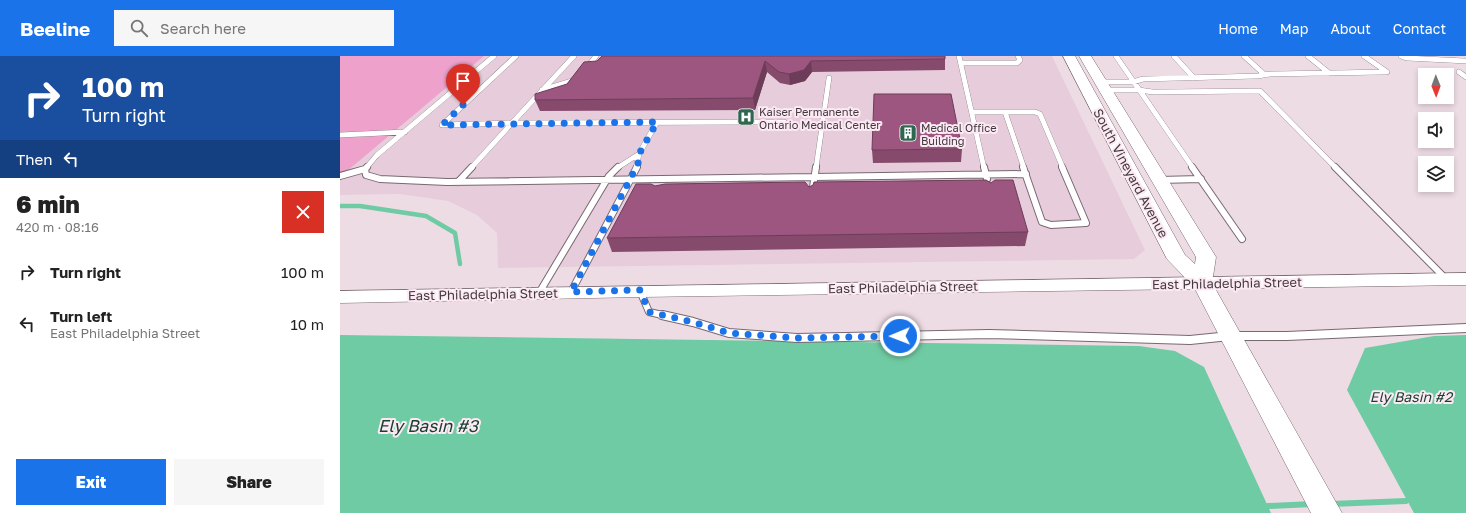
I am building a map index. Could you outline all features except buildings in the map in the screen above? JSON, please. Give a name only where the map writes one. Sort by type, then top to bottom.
[{"type":"main road","name":"South Vineyard Avenue","points":[[1069,56],[1177,259],[1202,283],[1327,513]]},
{"type":"main road","name":"South Vineyard Avenue","points":[[1085,56],[1206,257],[1202,283]]},
{"type":"street","name":"East Philadelphia Street","points":[[340,297],[640,290],[1466,279]]},
{"type":"lane","points":[[340,176],[365,169],[404,132],[494,56]]},
{"type":"lane","points":[[516,56],[442,125],[512,123],[784,122]]},
{"type":"lane","points":[[458,182],[574,56]]},
{"type":"lane","points":[[580,73],[596,56]]},
{"type":"lane","points":[[959,56],[988,183]]},
{"type":"lane","points":[[960,63],[1017,63],[1020,60],[1018,56]]},
{"type":"lane","points":[[1116,56],[1242,239]]},
{"type":"lane","points":[[1174,56],[1194,78]]},
{"type":"lane","points":[[1244,56],[1265,75]]},
{"type":"lane","points":[[1308,56],[1329,73]]},
{"type":"lane","points":[[1104,86],[1143,79],[1387,72],[1364,56]]},
{"type":"lane","points":[[1401,56],[1466,61]]},
{"type":"lane","points":[[1459,72],[1466,76]]},
{"type":"lane","points":[[811,195],[829,78]]},
{"type":"lane","points":[[542,90],[566,84],[575,79]]},
{"type":"lane","points":[[1104,86],[1153,92],[1260,91],[1446,279]]},
{"type":"lane","points":[[972,112],[1006,112],[1035,112],[1040,114],[1086,223],[1051,225],[1042,222],[1006,112]]},
{"type":"lane","points":[[571,292],[638,164],[639,154],[657,122]]},
{"type":"lane","points":[[340,135],[404,132]]},
{"type":"lane","points":[[539,293],[607,179],[621,164],[639,154]]},
{"type":"lane","points":[[365,169],[366,175],[380,179],[458,182],[1026,174]]},
{"type":"lane","points":[[662,188],[665,179]]},
{"type":"lane","points":[[1159,180],[1201,179]]},
{"type":"lane","points":[[640,290],[649,312],[693,322],[729,333],[797,338],[989,334],[1190,340],[1230,336],[1287,336],[1466,328]]},
{"type":"shaded area","points":[[340,56],[484,56],[340,177]]},
{"type":"shaded area","name":"Kaiser Permanente Ontario Medical Center","points":[[484,56],[1052,56],[1145,250],[1134,259],[498,268],[497,233],[477,215],[448,201],[400,194],[340,195],[340,177]]},
{"type":"water","name":"Ely Basin #3","points":[[340,335],[1139,346],[1175,351],[1204,367],[1271,513],[340,513]]},
{"type":"water","name":"Ely Basin #2","points":[[1466,335],[1466,513],[1414,513],[1347,390],[1365,348],[1434,336]]},
{"type":"waterway","points":[[340,206],[360,206],[426,216],[455,233],[460,264]]},
{"type":"waterway","points":[[1331,504],[1406,501]]},
{"type":"waterway","points":[[1268,506],[1313,504]]},
{"type":"place","name":"Kaiser Permanente Ontario Medical Center","points":[[746,117]]},
{"type":"place","name":"Medical Office Building","points":[[908,133]]},
{"type":"route","points":[[463,105],[442,125],[657,122],[639,154],[638,164],[571,292],[640,290],[649,312],[693,322],[729,333],[797,338],[900,336]]}]
